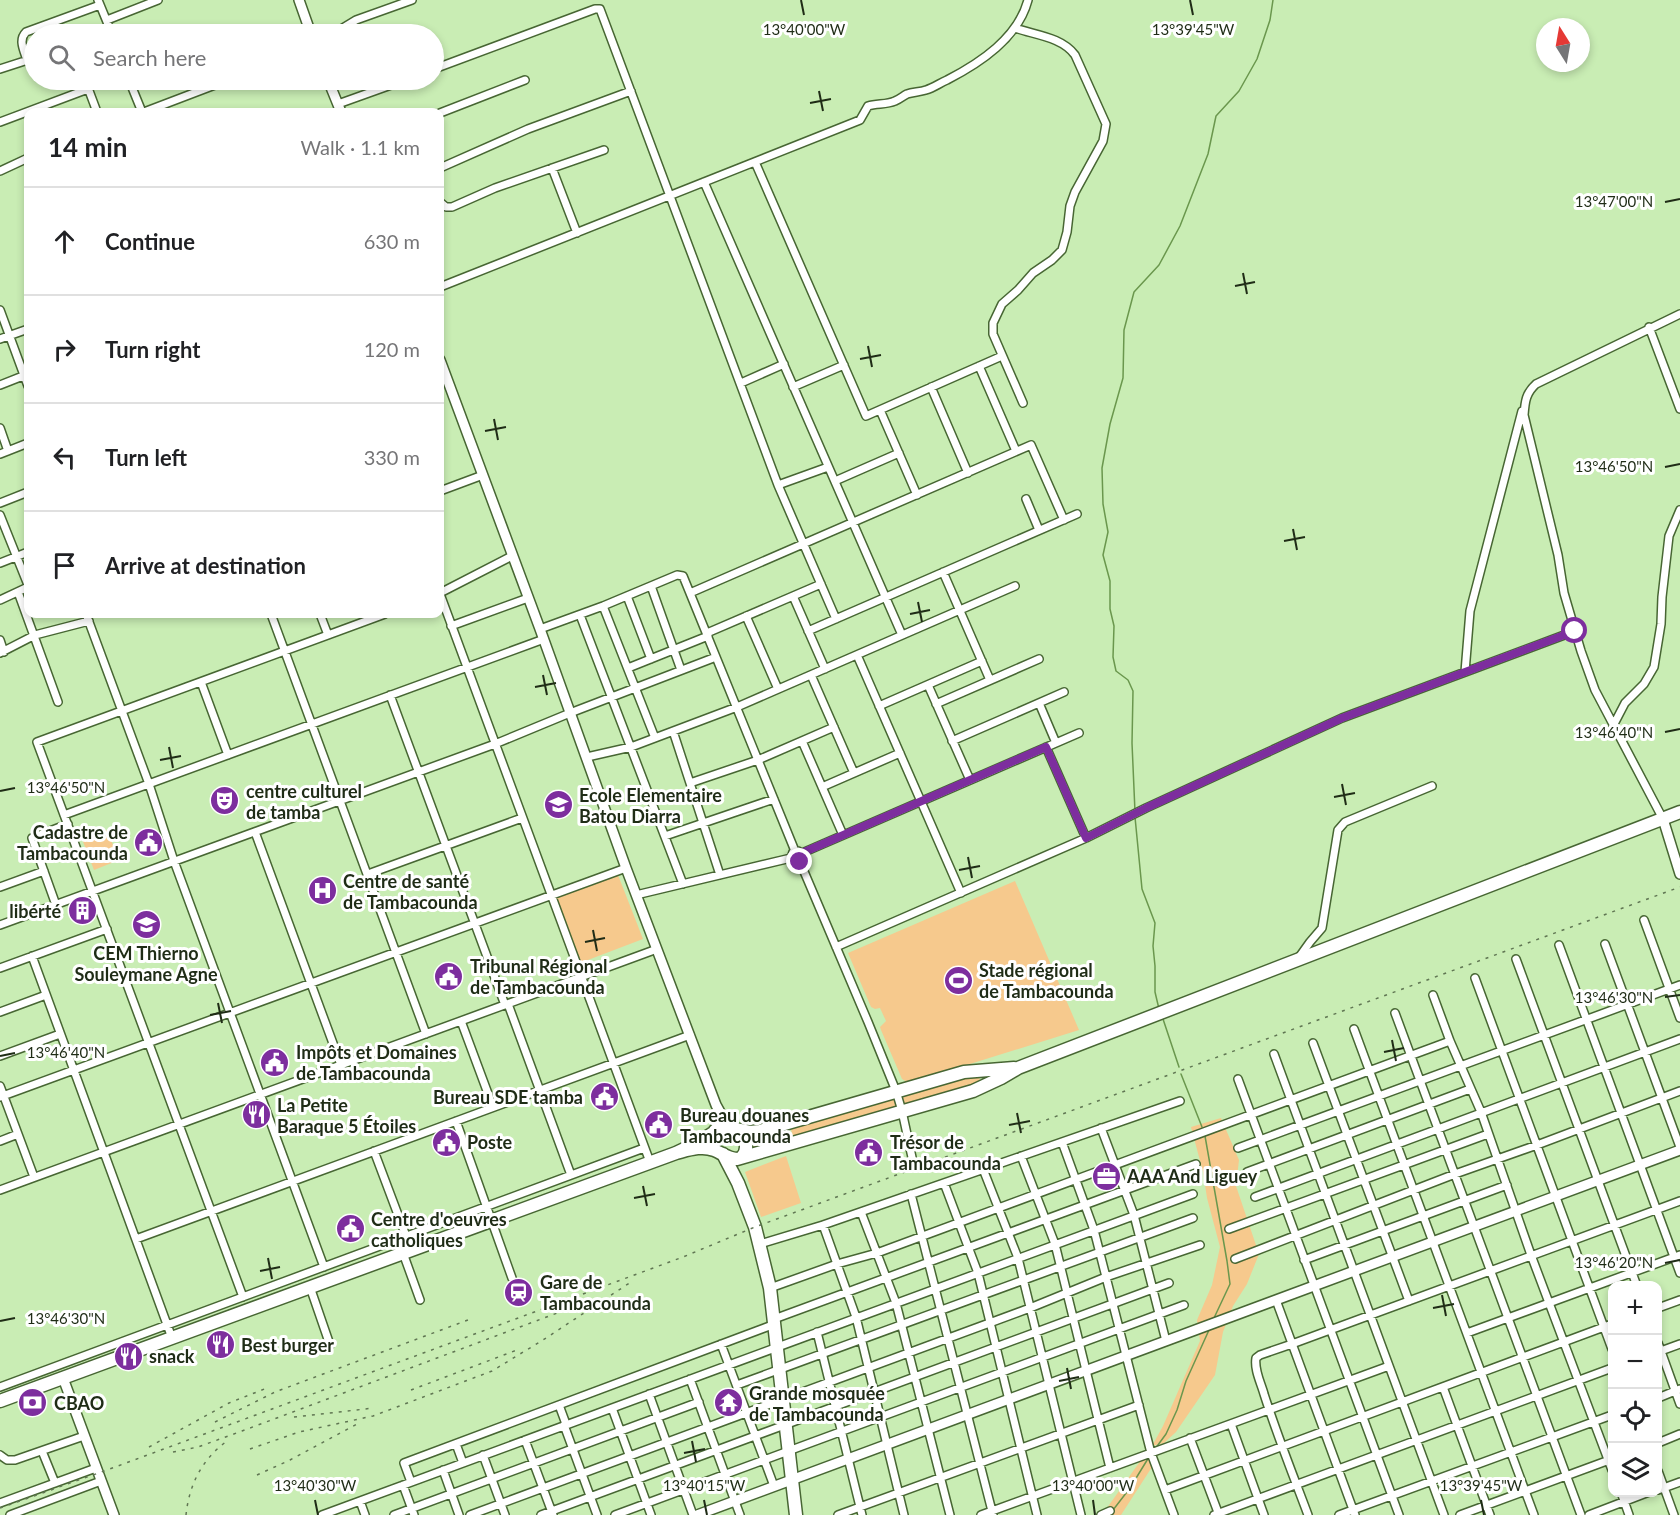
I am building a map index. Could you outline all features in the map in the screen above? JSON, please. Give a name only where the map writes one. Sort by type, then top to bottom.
[{"type":"highway","points":[[676,1153],[702,1148],[713,1149],[733,1159],[978,1090],[1018,1068],[1680,812]]},
{"type":"highway","points":[[0,1401],[676,1153],[703,1140],[719,1127],[727,1125],[750,1132],[760,1131],[964,1072],[1018,1068]]},
{"type":"highway","points":[[735,1129],[747,1144],[738,1169],[738,1183]]},
{"type":"highway","points":[[714,1131],[712,1141],[738,1183],[760,1244],[770,1288],[796,1515]]},
{"type":"street","points":[[106,20],[158,0]]},
{"type":"street","points":[[299,0],[307,24]]},
{"type":"street","points":[[349,24],[412,0]]},
{"type":"street","points":[[444,285],[860,120],[868,106],[883,105],[896,101],[909,93],[925,90],[970,68],[992,51],[1015,28],[1025,11],[1028,0]]},
{"type":"street","points":[[45,24],[99,2],[107,24]]},
{"type":"street","points":[[444,65],[600,9],[778,485],[836,619]]},
{"type":"street","points":[[1015,28],[1059,42],[1072,50],[1106,124],[1106,132],[1096,156],[1075,192],[1062,250],[1002,304],[993,323],[993,334],[1023,403]]},
{"type":"street","points":[[0,69],[24,61]]},
{"type":"street","points":[[444,111],[525,80]]},
{"type":"street","points":[[36,108],[83,90]]},
{"type":"street","points":[[89,90],[96,108]]},
{"type":"street","points":[[133,90],[141,108]]},
{"type":"street","points":[[154,108],[201,90]]},
{"type":"street","points":[[332,90],[340,108],[382,90]]},
{"type":"street","points":[[444,166],[528,129],[631,91]]},
{"type":"street","points":[[0,122],[24,113]]},
{"type":"street","points":[[444,205],[452,207],[495,188],[604,150]]},
{"type":"street","points":[[0,171],[24,161]]},
{"type":"street","points":[[755,162],[866,416],[1002,356]]},
{"type":"street","points":[[552,168],[577,233]]},
{"type":"street","points":[[704,182],[902,635]]},
{"type":"street","points":[[0,310],[24,368]]},
{"type":"street","points":[[1465,672],[1470,611],[1529,390],[1536,384],[1680,314]]},
{"type":"street","points":[[1650,327],[1680,409]]},
{"type":"street","points":[[0,339],[24,331]]},
{"type":"street","points":[[741,383],[784,364]]},
{"type":"street","points":[[794,387],[844,365]]},
{"type":"street","points":[[979,366],[1016,452]]},
{"type":"street","points":[[444,371],[636,895],[716,1105],[735,1129]]},
{"type":"street","points":[[0,385],[24,376]]},
{"type":"street","points":[[931,387],[968,472]]},
{"type":"street","points":[[1525,400],[1524,415],[1558,555],[1564,593],[1575,631],[1595,690],[1663,819],[1680,874]]},
{"type":"street","points":[[880,410],[917,495]]},
{"type":"street","points":[[0,428],[8,451]]},
{"type":"street","points":[[0,454],[24,445]]},
{"type":"street","points":[[690,593],[1031,445],[1064,520]]},
{"type":"street","points":[[835,481],[898,453]]},
{"type":"street","points":[[778,485],[828,467]]},
{"type":"street","points":[[444,490],[483,475]]},
{"type":"street","points":[[0,503],[24,494]]},
{"type":"street","points":[[1026,499],[1040,530]]},
{"type":"street","points":[[1613,726],[1625,703],[1644,684],[1654,667],[1661,624],[1669,536],[1680,510]]},
{"type":"street","points":[[808,631],[1077,514]]},
{"type":"street","points":[[0,515],[24,575]]},
{"type":"street","points":[[0,563],[24,553]]},
{"type":"street","points":[[444,591],[512,556]]},
{"type":"street","points":[[943,572],[990,680]]},
{"type":"street","points":[[540,629],[680,575],[683,576],[796,854],[803,858],[800,862],[896,1091],[912,1162]]},
{"type":"street","points":[[628,668],[674,650],[821,584]]},
{"type":"street","points":[[651,586],[681,670]]},
{"type":"street","points":[[587,757],[631,747],[737,707],[1015,586]]},
{"type":"street","points":[[0,600],[24,588]]},
{"type":"street","points":[[18,591],[24,607]]},
{"type":"street","points":[[627,596],[651,659]]},
{"type":"street","points":[[793,596],[825,669]]},
{"type":"street","points":[[451,626],[528,597]]},
{"type":"street","points":[[444,605],[650,1162]]},
{"type":"street","points":[[603,606],[655,738]]},
{"type":"street","points":[[580,615],[683,884]]},
{"type":"street","points":[[746,616],[778,689]]},
{"type":"street","points":[[28,618],[58,702]]},
{"type":"street","points":[[0,640],[2,653],[35,635],[85,618]]},
{"type":"street","points":[[88,618],[149,783],[174,861],[324,1267]]},
{"type":"street","points":[[273,618],[426,1034]]},
{"type":"street","points":[[322,618],[328,635]]},
{"type":"street","points":[[243,1297],[38,742],[374,618]]},
{"type":"street","points":[[836,947],[1086,838],[1342,718],[1575,631]]},
{"type":"street","points":[[64,815],[544,639]]},
{"type":"street","points":[[857,655],[961,893]]},
{"type":"street","points":[[0,925],[495,744],[716,657]]},
{"type":"street","points":[[936,704],[1039,659]]},
{"type":"street","points":[[879,706],[982,661]]},
{"type":"street","points":[[811,675],[854,773]]},
{"type":"street","points":[[201,682],[228,755]]},
{"type":"street","points":[[928,685],[970,780]]},
{"type":"street","points":[[952,741],[1064,692]]},
{"type":"street","points":[[390,695],[571,1175]]},
{"type":"street","points":[[1039,703],[1056,743]]},
{"type":"street","points":[[690,783],[758,760],[834,727]]},
{"type":"street","points":[[673,731],[720,874]]},
{"type":"street","points":[[636,895],[796,854],[1079,733]]},
{"type":"street","points":[[802,741],[843,835]]},
{"type":"street","points":[[1046,747],[1086,838]]},
{"type":"street","points":[[822,787],[900,753]]},
{"type":"street","points":[[1298,959],[1322,928],[1338,830],[1341,826],[1345,822],[1432,786]]},
{"type":"street","points":[[665,837],[774,799]]},
{"type":"street","points":[[368,874],[522,818]]},
{"type":"street","points":[[56,904],[32,838],[68,824]]},
{"type":"street","points":[[255,832],[341,1065]]},
{"type":"street","points":[[2,1096],[626,868]]},
{"type":"street","points":[[0,887],[44,871]]},
{"type":"street","points":[[1644,920],[1680,1018]]},
{"type":"street","points":[[0,968],[107,929]]},
{"type":"street","points":[[648,1394],[695,1515],[1680,1149],[1605,944]]},
{"type":"street","points":[[1558,945],[1657,1210],[1677,1256],[1680,1273]]},
{"type":"street","points":[[0,1190],[657,950]]},
{"type":"street","points":[[32,956],[172,1338]]},
{"type":"street","points":[[1516,959],[1634,1281]]},
{"type":"street","points":[[1475,978],[1608,1338]]},
{"type":"street","points":[[1238,1148],[1680,985]]},
{"type":"street","points":[[1433,994],[1450,1041],[1481,1112],[1531,1255],[1608,1453]]},
{"type":"street","points":[[0,1012],[46,995]]},
{"type":"street","points":[[1395,1013],[1581,1515]]},
{"type":"street","points":[[461,1021],[493,1107]]},
{"type":"street","points":[[1354,1029],[1534,1515]]},
{"type":"street","points":[[0,1056],[60,1034]]},
{"type":"street","points":[[136,1239],[690,1035]]},
{"type":"street","points":[[1255,1197],[1680,1039]]},
{"type":"street","points":[[770,1288],[837,1263],[877,1253],[1450,1041]]},
{"type":"street","points":[[1313,1043],[1409,1301]]},
{"type":"street","points":[[1274,1054],[1444,1515]]},
{"type":"street","points":[[1238,1079],[1399,1515]]},
{"type":"street","points":[[0,1086],[34,1177]]},
{"type":"street","points":[[1247,1172],[1470,1089]]},
{"type":"street","points":[[1235,1260],[1455,1174],[1680,1091]]},
{"type":"street","points":[[760,1244],[823,1225],[1180,1101]]},
{"type":"street","points":[[714,1131],[718,1122],[716,1105]]},
{"type":"street","points":[[456,1121],[512,1278]]},
{"type":"street","points":[[1101,1128],[1134,1215],[1166,1341]]},
{"type":"street","points":[[0,1141],[18,1134]]},
{"type":"street","points":[[1229,1229],[1488,1134]]},
{"type":"street","points":[[1062,1142],[1094,1230],[1151,1453],[1174,1515]]},
{"type":"street","points":[[0,1387],[644,1148]]},
{"type":"street","points":[[374,1151],[406,1236]]},
{"type":"street","points":[[1021,1156],[1055,1244],[1110,1468]]},
{"type":"street","points":[[411,1482],[405,1463],[721,1344],[848,1292],[1196,1164]]},
{"type":"street","points":[[983,1169],[1017,1258],[1081,1515]]},
{"type":"street","points":[[944,1183],[978,1273],[1037,1515]]},
{"type":"street","points":[[1304,1260],[1507,1185]]},
{"type":"street","points":[[911,1194],[992,1513]]},
{"type":"street","points":[[322,1515],[1193,1194]]},
{"type":"street","points":[[1308,1515],[1269,1410],[1255,1364],[1256,1358],[1680,1201]]},
{"type":"street","points":[[861,1212],[896,1303],[950,1515]]},
{"type":"street","points":[[736,1385],[1193,1218]]},
{"type":"street","points":[[823,1225],[856,1317],[904,1515]]},
{"type":"street","points":[[470,1515],[990,1323],[1106,1277],[1200,1245]]},
{"type":"street","points":[[403,1253],[420,1300]]},
{"type":"street","points":[[1467,1333],[1677,1256]]},
{"type":"street","points":[[541,1515],[552,1513],[638,1479],[1169,1283]]},
{"type":"street","points":[[310,1287],[330,1345]]},
{"type":"street","points":[[1276,1300],[1354,1512]]},
{"type":"street","points":[[1662,1307],[1680,1300]]},
{"type":"street","points":[[615,1515],[1184,1305]]},
{"type":"street","points":[[1165,1490],[1608,1325]]},
{"type":"street","points":[[817,1332],[861,1511]]},
{"type":"street","points":[[721,1344],[774,1486]]},
{"type":"street","points":[[1662,1350],[1680,1344]]},
{"type":"street","points":[[1662,1357],[1678,1390],[1680,1404]]},
{"type":"street","points":[[981,1515],[992,1513],[1389,1365]]},
{"type":"street","points":[[1191,1438],[1217,1514],[1608,1369]]},
{"type":"street","points":[[63,1378],[114,1515]]},
{"type":"street","points":[[690,1379],[740,1515]]},
{"type":"street","points":[[1443,1387],[1490,1515]]},
{"type":"street","points":[[1662,1396],[1678,1390]]},
{"type":"street","points":[[394,1515],[413,1512],[451,1494],[699,1402]]},
{"type":"street","points":[[559,1405],[597,1515]]},
{"type":"street","points":[[838,1515],[861,1511],[899,1493],[1139,1405]]},
{"type":"street","points":[[612,1408],[651,1515]]},
{"type":"street","points":[[1339,1515],[1354,1512],[1391,1496],[1608,1417]]},
{"type":"street","points":[[1231,1424],[1264,1515]]},
{"type":"street","points":[[1662,1441],[1680,1434]]},
{"type":"street","points":[[0,1455],[10,1461],[84,1436]]},
{"type":"street","points":[[525,1440],[552,1513]]},
{"type":"street","points":[[456,1444],[463,1463]]},
{"type":"street","points":[[42,1451],[54,1483]]},
{"type":"street","points":[[483,1455],[505,1515]]},
{"type":"street","points":[[1460,1515],[1608,1461]]},
{"type":"street","points":[[0,1503],[96,1468]]},
{"type":"street","points":[[443,1470],[459,1515]]},
{"type":"street","points":[[10,1515],[101,1481]]},
{"type":"street","points":[[1662,1489],[1680,1482]]},
{"type":"street","points":[[403,1485],[413,1512]]},
{"type":"street","points":[[1662,1491],[1674,1515]]},
{"type":"street","points":[[1623,1497],[1629,1515]]},
{"type":"street","points":[[1589,1515],[1635,1497]]},
{"type":"street","points":[[360,1501],[365,1515]]},
{"type":"street","points":[[1101,1515],[1110,1511]]},
{"type":"shaded area","points":[[107,830],[119,860],[94,870],[82,839]]},
{"type":"shaded area","points":[[618,875],[643,939],[580,963],[555,898]]},
{"type":"shaded area","name":"Stade régional de Tambacounda","points":[[1015,881],[1079,1030],[909,1083],[902,1079],[881,1030],[880,1027],[886,1021],[880,1008],[871,1007],[848,953]]},
{"type":"shaded area","points":[[969,1073],[979,1075],[979,1085],[905,1106],[902,1096]]},
{"type":"shaded area","points":[[896,1095],[898,1110],[794,1140],[790,1126]]},
{"type":"shaded area","points":[[1221,1118],[1239,1160],[1236,1186],[1259,1254],[1247,1284],[1233,1306],[1223,1332],[1215,1375],[1176,1432],[1164,1443],[1152,1446],[1200,1341],[1197,1320],[1212,1285],[1220,1247],[1191,1127]]},
{"type":"shaded area","points":[[785,1127],[790,1141],[755,1150],[751,1141],[752,1137]]},
{"type":"shaded area","points":[[786,1156],[801,1203],[761,1217],[745,1172]]},
{"type":"shaded area","points":[[1147,1455],[1152,1467],[1121,1515],[1102,1515],[1141,1460]]},
{"type":"waterway","points":[[1135,812],[1132,743],[1133,691],[1128,680],[1116,671],[1113,657],[1114,626],[1110,609],[1110,581],[1103,555],[1108,532],[1103,504],[1102,468],[1110,424],[1123,378],[1124,330],[1134,292],[1159,265],[1180,226],[1208,154],[1216,116],[1239,91],[1257,59],[1270,20],[1273,0]]},
{"type":"waterway","points":[[1135,817],[1142,889],[1155,923],[1153,946],[1155,992],[1159,1009]]},
{"type":"waterway","points":[[1163,1019],[1179,1067]]},
{"type":"waterway","points":[[1181,1074],[1202,1127]]},
{"type":"waterway","points":[[1205,1136],[1230,1284],[1214,1318]]},
{"type":"waterway","points":[[1155,1449],[1166,1434],[1177,1410],[1186,1381],[1209,1330]]},
{"type":"waterway","points":[[1113,1510],[1149,1457]]},
{"type":"railway","points":[[0,1508],[683,1257],[755,1227],[1680,887]]},
{"type":"railway","points":[[250,1449],[299,1432],[373,1416],[492,1371],[631,1282]]},
{"type":"railway","points":[[173,1452],[198,1447],[576,1306]]},
{"type":"railway","points":[[215,1422],[275,1392],[468,1320]]},
{"type":"railway","points":[[411,1390],[517,1350]]},
{"type":"railway","points":[[149,1447],[229,1403],[267,1388]]},
{"type":"railway","points":[[294,1417],[374,1408]]},
{"type":"railway","points":[[257,1475],[359,1423]]},
{"type":"railway","points":[[186,1515],[190,1493],[198,1474],[210,1456],[227,1441]]},
{"type":"place","name":"centre culturel de tamba","points":[[225,801]]},
{"type":"place","name":"Ecole Elementaire Batou Diarra","points":[[558,805]]},
{"type":"place","name":"Cadastre de Tambacounda","points":[[149,842]]},
{"type":"place","name":"Centre de santé de Tambacounda","points":[[322,891]]},
{"type":"place","name":"libérté","points":[[82,911]]},
{"type":"place","name":"CEM Thierno Souleymane Agne","points":[[146,924]]},
{"type":"place","name":"Tribunal Régional de Tambacounda","points":[[449,976]]},
{"type":"place","name":"Stade régional de Tambacounda","points":[[958,980]]},
{"type":"place","name":"Impôts et Domaines de Tambacounda","points":[[275,1062]]},
{"type":"place","name":"Bureau SDE tamba","points":[[604,1097]]},
{"type":"place","name":"La Petite Baraque 5 Étoiles","points":[[256,1115]]},
{"type":"place","name":"Bureau douanes Tambacounda","points":[[659,1125]]},
{"type":"place","name":"Poste","points":[[446,1142]]},
{"type":"place","name":"Trésor de Tambacounda","points":[[869,1152]]},
{"type":"place","name":"AAA And Liguey","points":[[1106,1176]]},
{"type":"place","name":"Centre d'oeuvres catholiques","points":[[350,1229]]},
{"type":"place","name":"Gare de Tambacounda","points":[[519,1292]]},
{"type":"place","name":"Best burger","points":[[220,1345]]},
{"type":"place","name":"snack","points":[[128,1356]]},
{"type":"place","name":"CBAO","points":[[33,1403]]},
{"type":"place","name":"Grande mosquée de Tambacounda","points":[[728,1403]]},
{"type":"route","points":[[800,862],[803,858],[802,853],[1046,747],[1086,838],[1342,718],[1575,631]]}]
